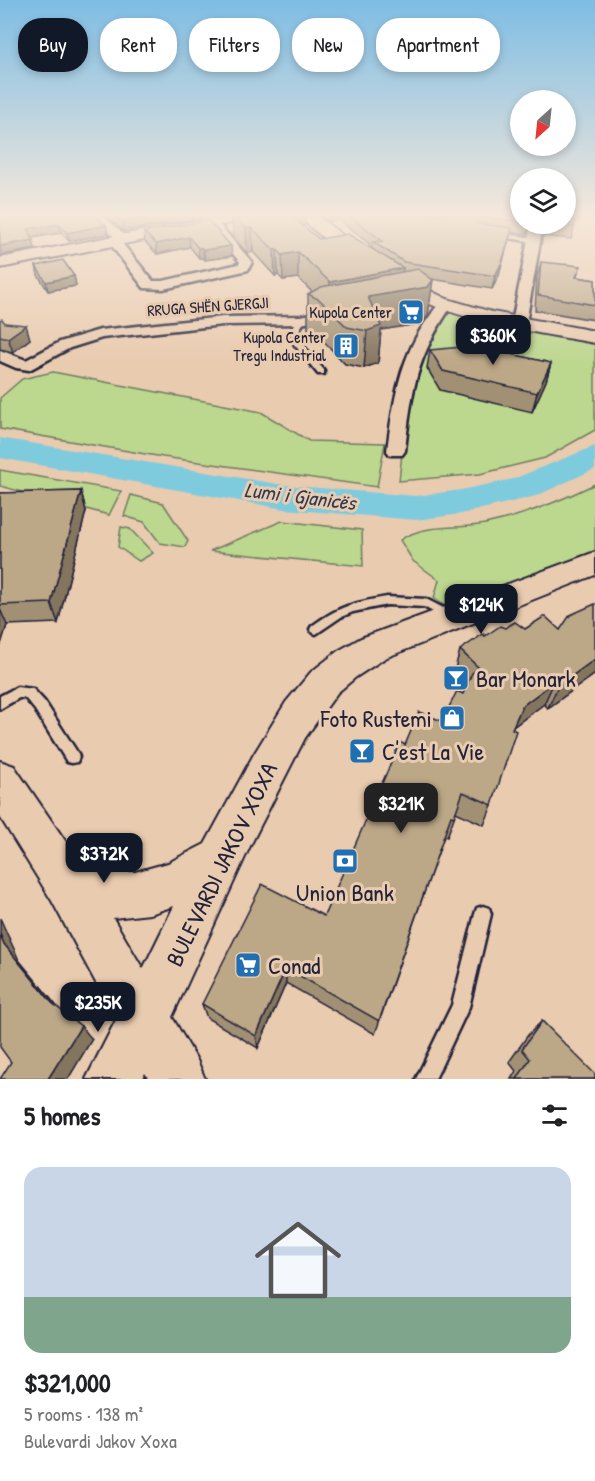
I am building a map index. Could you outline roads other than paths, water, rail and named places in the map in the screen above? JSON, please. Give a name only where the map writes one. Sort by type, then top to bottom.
[{"type":"main road","points":[[368,264],[392,281],[446,304],[595,337]]},
{"type":"main road","points":[[389,264],[408,277],[520,319],[595,328]]},
{"type":"main road","name":"BULEVARDI JAKOV XOXA","points":[[112,1079],[145,1022],[219,860],[276,752],[319,687],[347,663],[373,648],[595,563]]},
{"type":"main road","points":[[0,784],[68,885],[178,1079]]},
{"type":"main road","points":[[68,885],[104,895],[145,894],[184,881],[219,860]]},
{"type":"street","points":[[135,264],[149,285],[163,285],[244,267],[245,264]]},
{"type":"street","points":[[520,319],[530,264]]},
{"type":"street","points":[[405,300],[425,296]]},
{"type":"street","points":[[396,451],[403,387],[414,355],[429,324],[446,304]]},
{"type":"street","name":"RRUGA SHËN GJERGJI","points":[[0,355],[22,365],[29,365],[65,345],[100,334],[223,321],[301,320],[347,310]]},
{"type":"lane","points":[[301,320],[294,332],[298,344],[321,372]]},
{"type":"lane","points":[[316,629],[337,614],[351,608],[387,601],[426,603],[454,618]]},
{"type":"lane","points":[[0,703],[17,692],[28,693],[40,706],[72,757]]},
{"type":"lane","points":[[425,1079],[460,1007],[483,914]]},
{"type":"waterway","name":"Lumi i Gjanicës","points":[[0,448],[284,497],[416,508],[461,502],[523,488],[595,456]]},
{"type":"place","name":"Kupola Center","points":[[411,312]]},
{"type":"place","name":"Kupola Center Tregu Industrial","points":[[346,346]]},
{"type":"place","name":"Bar Monark","points":[[456,678]]},
{"type":"place","name":"Foto Rustemi","points":[[452,718]]},
{"type":"place","name":"C'est La Vie","points":[[362,751]]},
{"type":"place","name":"Union Bank","points":[[345,861]]},
{"type":"place","name":"Conad","points":[[248,965]]}]
